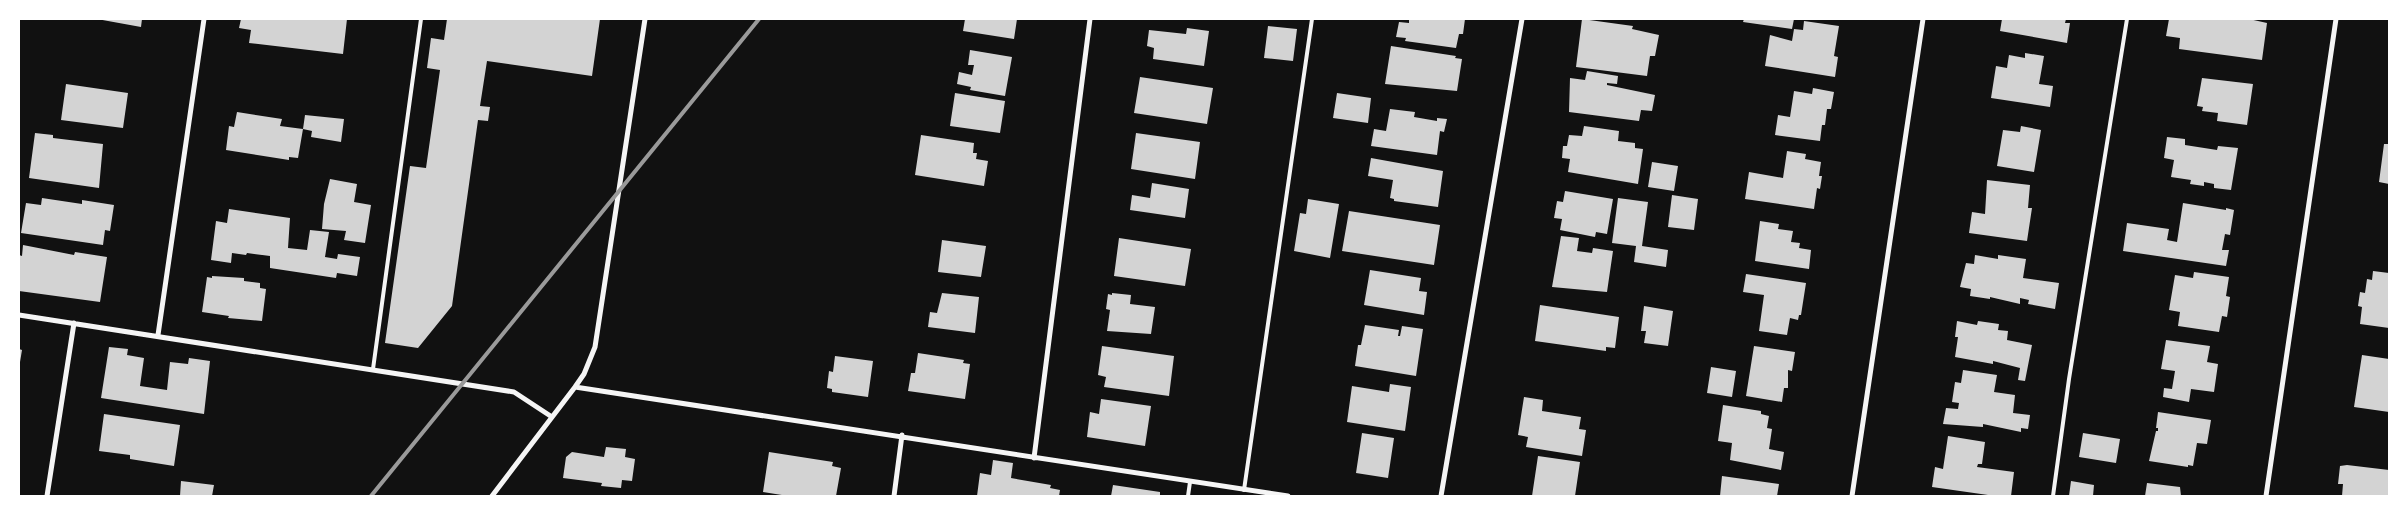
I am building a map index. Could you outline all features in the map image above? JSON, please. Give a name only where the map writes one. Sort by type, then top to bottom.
[{"type":"street","points":[[158,335],[204,19]]},
{"type":"street","points":[[492,496],[584,374],[595,347],[646,19]]},
{"type":"street","points":[[1034,458],[1090,19]]},
{"type":"street","points":[[1442,496],[1522,19]]},
{"type":"street","points":[[1852,496],[1923,19]]},
{"type":"street","points":[[2266,496],[2336,19]]},
{"type":"street","points":[[19,315],[158,335],[514,392],[552,417]]},
{"type":"street","points":[[47,496],[74,323]]},
{"type":"street","points":[[575,387],[1288,496]]},
{"type":"street","points":[[894,496],[902,436]]},
{"type":"lane","points":[[373,369],[421,19]]},
{"type":"lane","points":[[1244,490],[1312,19]]},
{"type":"lane","points":[[2053,496],[2069,379],[2127,19]]},
{"type":"lane","points":[[1188,496],[1190,482]]},
{"type":"building","points":[[97,19],[142,19],[141,27]]},
{"type":"building","points":[[241,19],[347,19],[343,54],[249,43],[251,30],[239,28]]},
{"type":"building","points":[[447,19],[600,19],[592,76],[487,61],[480,106],[490,107],[488,121],[478,120],[452,306],[418,348],[385,343],[410,166],[426,168],[440,70],[427,68],[431,38],[444,40]]},
{"type":"building","points":[[965,19],[1017,19],[1014,39],[963,31]]},
{"type":"building","points":[[1409,19],[1465,19],[1463,34],[1459,34],[1456,48],[1405,41],[1406,38],[1396,37],[1399,22],[1409,23]]},
{"type":"building","points":[[1582,19],[1633,26],[1632,29],[1659,35],[1655,56],[1650,56],[1647,76],[1576,67]]},
{"type":"building","points":[[1744,19],[1794,19],[1792,29],[1743,22]]},
{"type":"building","points":[[2002,19],[2066,19],[2065,23],[2070,23],[2067,43],[2000,31]]},
{"type":"building","points":[[2169,19],[2249,19],[2267,23],[2262,60],[2179,49],[2180,38],[2166,36]]},
{"type":"building","points":[[1804,21],[1839,26],[1834,56],[1838,57],[1835,77],[1765,66],[1770,35],[1792,41],[1794,29],[1803,30]]},
{"type":"building","points":[[1268,26],[1297,29],[1293,61],[1264,58]]},
{"type":"building","points":[[1187,28],[1209,31],[1204,66],[1153,59],[1154,48],[1147,46],[1149,30],[1186,34]]},
{"type":"building","points":[[1391,46],[1456,56],[1455,58],[1462,59],[1457,91],[1385,84]]},
{"type":"building","points":[[970,50],[1012,57],[1005,96],[970,90],[971,87],[957,84],[959,72],[972,75],[974,65],[968,65]]},
{"type":"building","points":[[2025,53],[2044,56],[2039,84],[2053,86],[2050,107],[1991,98],[1996,66],[2007,68],[2009,55],[2025,58]]},
{"type":"building","points":[[1587,71],[1618,76],[1617,84],[1607,83],[1607,85],[1655,95],[1652,111],[1641,110],[1639,121],[1569,112],[1570,78],[1585,80]]},
{"type":"building","points":[[1140,77],[1213,88],[1207,124],[1134,113]]},
{"type":"building","points":[[2202,78],[2253,84],[2247,125],[2217,121],[2218,113],[2202,111],[2203,107],[2197,106]]},
{"type":"building","points":[[66,84],[128,93],[123,128],[61,120]]},
{"type":"building","points":[[1813,88],[1834,92],[1831,109],[1827,109],[1825,125],[1822,125],[1820,141],[1775,135],[1778,115],[1790,117],[1794,91],[1812,94]]},
{"type":"building","points":[[955,93],[1005,101],[1000,133],[950,126]]},
{"type":"building","points":[[1337,93],[1371,98],[1368,123],[1333,118]]},
{"type":"building","points":[[1390,109],[1415,112],[1414,117],[1437,121],[1437,118],[1447,119],[1444,132],[1440,131],[1437,155],[1371,146],[1374,129],[1386,131]]},
{"type":"building","points":[[237,112],[282,119],[280,126],[303,129],[298,158],[289,157],[289,160],[226,150],[229,126],[234,127]]},
{"type":"building","points":[[305,115],[344,119],[341,142],[311,137],[312,131],[303,129]]},
{"type":"building","points":[[1584,126],[1619,131],[1618,141],[1635,143],[1635,148],[1643,149],[1638,184],[1568,172],[1570,159],[1562,158],[1563,146],[1567,146],[1569,135],[1582,136]]},
{"type":"building","points":[[2021,126],[2041,130],[2034,172],[1997,166],[2003,130],[2020,132]]},
{"type":"building","points":[[35,133],[53,135],[53,138],[103,144],[99,188],[29,178]]},
{"type":"building","points":[[1136,133],[1200,142],[1195,179],[1131,169]]},
{"type":"building","points":[[921,135],[974,143],[973,153],[977,153],[976,159],[988,161],[984,186],[915,175]]},
{"type":"building","points":[[2167,137],[2185,139],[2185,145],[2217,150],[2218,146],[2238,148],[2231,190],[2214,188],[2214,184],[2204,182],[2204,186],[2190,184],[2191,180],[2171,177],[2174,160],[2164,158]]},
{"type":"building","points":[[2384,144],[2389,144],[2389,184],[2379,182]]},
{"type":"building","points":[[1787,151],[1806,154],[1805,159],[1821,162],[1819,176],[1822,176],[1820,189],[1817,188],[1814,209],[1745,199],[1749,172],[1783,178]]},
{"type":"building","points":[[1371,158],[1443,171],[1438,207],[1394,201],[1394,199],[1390,198],[1393,180],[1368,176]]},
{"type":"building","points":[[1652,162],[1678,166],[1674,191],[1648,187]]},
{"type":"building","points":[[330,179],[357,184],[354,202],[371,205],[365,243],[344,240],[346,231],[322,229],[324,204]]},
{"type":"building","points":[[1987,180],[2030,185],[2028,208],[2032,208],[2027,241],[1969,233],[1972,212],[1985,214]]},
{"type":"building","points":[[1152,183],[1189,189],[1185,218],[1130,210],[1132,195],[1150,198]]},
{"type":"building","points":[[1565,191],[1613,199],[1607,234],[1596,232],[1595,237],[1560,230],[1562,219],[1554,218],[1557,201],[1563,202]]},
{"type":"building","points":[[1672,195],[1698,199],[1694,230],[1668,227]]},
{"type":"building","points":[[42,198],[82,204],[82,200],[114,205],[110,231],[105,230],[103,245],[21,233],[26,203],[41,205]]},
{"type":"building","points":[[1618,198],[1648,202],[1642,246],[1668,250],[1666,267],[1634,262],[1636,246],[1612,243]]},
{"type":"building","points":[[1308,199],[1339,204],[1330,258],[1294,251],[1300,213],[1306,214]]},
{"type":"building","points":[[2183,203],[2234,210],[2230,235],[2225,234],[2222,250],[2229,250],[2226,266],[2123,251],[2127,223],[2169,229],[2167,240],[2177,242]]},
{"type":"building","points":[[229,209],[290,218],[288,248],[307,250],[310,230],[329,232],[325,257],[337,259],[338,254],[360,257],[357,276],[337,273],[336,278],[270,268],[270,256],[247,253],[246,255],[232,253],[231,263],[211,260],[216,221],[227,223]]},
{"type":"building","points":[[1349,211],[1440,225],[1434,265],[1342,251]]},
{"type":"building","points":[[1760,221],[1779,224],[1778,229],[1793,231],[1791,242],[1800,243],[1799,248],[1811,250],[1809,269],[1755,261]]},
{"type":"building","points":[[1561,236],[1579,238],[1577,251],[1592,253],[1593,248],[1613,251],[1607,292],[1552,287]]},
{"type":"building","points":[[1119,238],[1191,249],[1185,286],[1114,276]]},
{"type":"building","points":[[942,240],[986,246],[981,277],[938,272]]},
{"type":"building","points":[[23,245],[74,255],[75,252],[107,257],[100,302],[19,291],[19,255],[22,256]]},
{"type":"building","points":[[1975,255],[1998,259],[1998,255],[2026,259],[2023,278],[2059,283],[2055,309],[2028,304],[2029,300],[2020,298],[2020,304],[1990,297],[1990,299],[1970,296],[1971,289],[1960,287],[1966,263],[1974,264]]},
{"type":"building","points":[[1370,270],[1421,278],[1419,291],[1427,292],[1424,315],[1364,305]]},
{"type":"building","points":[[2373,271],[2389,273],[2389,328],[2360,324],[2362,307],[2358,306],[2360,292],[2365,293],[2367,279],[2372,280]]},
{"type":"building","points":[[2194,272],[2229,277],[2226,296],[2230,297],[2227,317],[2222,316],[2219,332],[2178,326],[2180,312],[2169,310],[2175,275],[2193,278]]},
{"type":"building","points":[[1746,274],[1806,283],[1801,315],[1799,315],[1798,320],[1790,318],[1787,335],[1759,331],[1764,295],[1743,292]]},
{"type":"building","points":[[212,276],[244,278],[244,281],[260,283],[260,288],[266,289],[262,321],[228,318],[229,316],[202,312],[207,277],[212,278]]},
{"type":"building","points":[[942,293],[979,297],[975,333],[928,327],[930,312],[937,313]]},
{"type":"building","points":[[1112,293],[1131,295],[1130,304],[1155,307],[1151,334],[1107,331],[1110,310],[1106,309],[1108,294],[1112,295]]},
{"type":"building","points":[[1540,305],[1619,317],[1615,348],[1606,347],[1606,351],[1535,341]]},
{"type":"building","points":[[1644,306],[1673,311],[1668,346],[1644,343],[1646,331],[1641,331]]},
{"type":"building","points":[[1957,321],[1977,325],[1978,321],[1999,324],[1998,330],[2008,331],[2007,340],[2032,345],[2025,381],[2018,380],[2020,368],[1993,361],[1993,364],[1955,357],[1958,337],[1955,337]]},
{"type":"building","points":[[1365,325],[1399,330],[1398,336],[1400,336],[1402,326],[1423,329],[1416,376],[1355,366],[1358,345],[1361,345]]},
{"type":"building","points":[[2166,340],[2210,346],[2207,362],[2218,364],[2214,392],[2191,389],[2189,402],[2163,397],[2164,388],[2172,389],[2175,371],[2161,369]]},
{"type":"building","points":[[1102,346],[1174,356],[1169,396],[1104,387],[1106,377],[1098,375]]},
{"type":"building","points":[[1754,346],[1795,352],[1792,371],[1788,370],[1788,388],[1784,388],[1782,402],[1746,396]]},
{"type":"building","points":[[109,347],[128,349],[127,355],[144,358],[140,386],[167,390],[170,362],[188,364],[189,358],[210,361],[204,414],[101,398]]},
{"type":"building","points":[[19,349],[22,350],[20,362],[19,362]]},
{"type":"building","points":[[918,353],[964,360],[963,363],[970,364],[965,399],[908,391],[911,373],[915,373]]},
{"type":"building","points":[[2362,355],[2389,359],[2389,412],[2354,407]]},
{"type":"building","points":[[835,356],[873,361],[868,397],[832,392],[832,389],[827,388],[829,371],[833,372]]},
{"type":"building","points":[[1711,367],[1736,371],[1732,397],[1707,393]]},
{"type":"building","points":[[1963,370],[1997,375],[1994,392],[2015,395],[2013,413],[2030,415],[2028,429],[2021,428],[2021,432],[1983,424],[1983,427],[1943,424],[1946,408],[1958,409],[1959,403],[1952,402],[1955,382],[1961,383]]},
{"type":"building","points":[[1390,384],[1411,387],[1405,431],[1347,422],[1352,386],[1389,392]]},
{"type":"building","points":[[1524,397],[1543,400],[1542,411],[1581,417],[1579,429],[1586,430],[1582,456],[1526,447],[1528,437],[1518,435]]},
{"type":"building","points":[[1101,399],[1151,406],[1145,446],[1087,437],[1090,412],[1099,414]]},
{"type":"building","points":[[1723,405],[1761,411],[1761,414],[1769,416],[1767,428],[1772,429],[1769,449],[1784,452],[1781,470],[1730,460],[1732,443],[1718,441]]},
{"type":"building","points":[[2158,412],[2211,420],[2207,444],[2197,443],[2193,466],[2188,465],[2188,467],[2149,461],[2156,431],[2158,431],[2158,428],[2156,428]]},
{"type":"building","points":[[104,414],[180,425],[174,466],[130,459],[130,455],[99,451]]},
{"type":"building","points":[[1362,433],[1394,438],[1388,478],[1356,473]]},
{"type":"building","points":[[2083,433],[2120,439],[2116,463],[2079,457]]},
{"type":"building","points":[[1948,436],[1985,442],[1982,464],[1978,464],[1977,467],[2014,472],[2011,496],[1995,496],[1932,487],[1935,467],[1943,469]]},
{"type":"building","points":[[606,447],[626,449],[625,457],[635,459],[632,481],[622,480],[621,488],[601,486],[602,483],[563,478],[566,457],[572,452],[604,457]]},
{"type":"building","points":[[769,452],[833,462],[832,466],[841,468],[836,496],[788,496],[763,492]]},
{"type":"building","points":[[1538,456],[1580,462],[1575,496],[1532,496]]},
{"type":"building","points":[[993,460],[1013,463],[1011,478],[1051,485],[1050,488],[1060,490],[1059,496],[977,496],[980,473],[991,475]]},
{"type":"building","points":[[2347,465],[2389,470],[2389,496],[2342,496],[2343,484],[2338,484],[2340,466]]},
{"type":"building","points":[[1722,476],[1779,484],[1777,496],[1720,496]]},
{"type":"building","points":[[181,481],[214,485],[212,496],[180,496]]},
{"type":"building","points":[[2071,481],[2094,485],[2093,496],[2069,496]]},
{"type":"building","points":[[2147,483],[2180,487],[2181,496],[2145,496]]},
{"type":"building","points":[[1113,485],[1160,492],[1160,496],[1111,496]]},
{"type":"railway","points":[[371,496],[759,19]]}]
